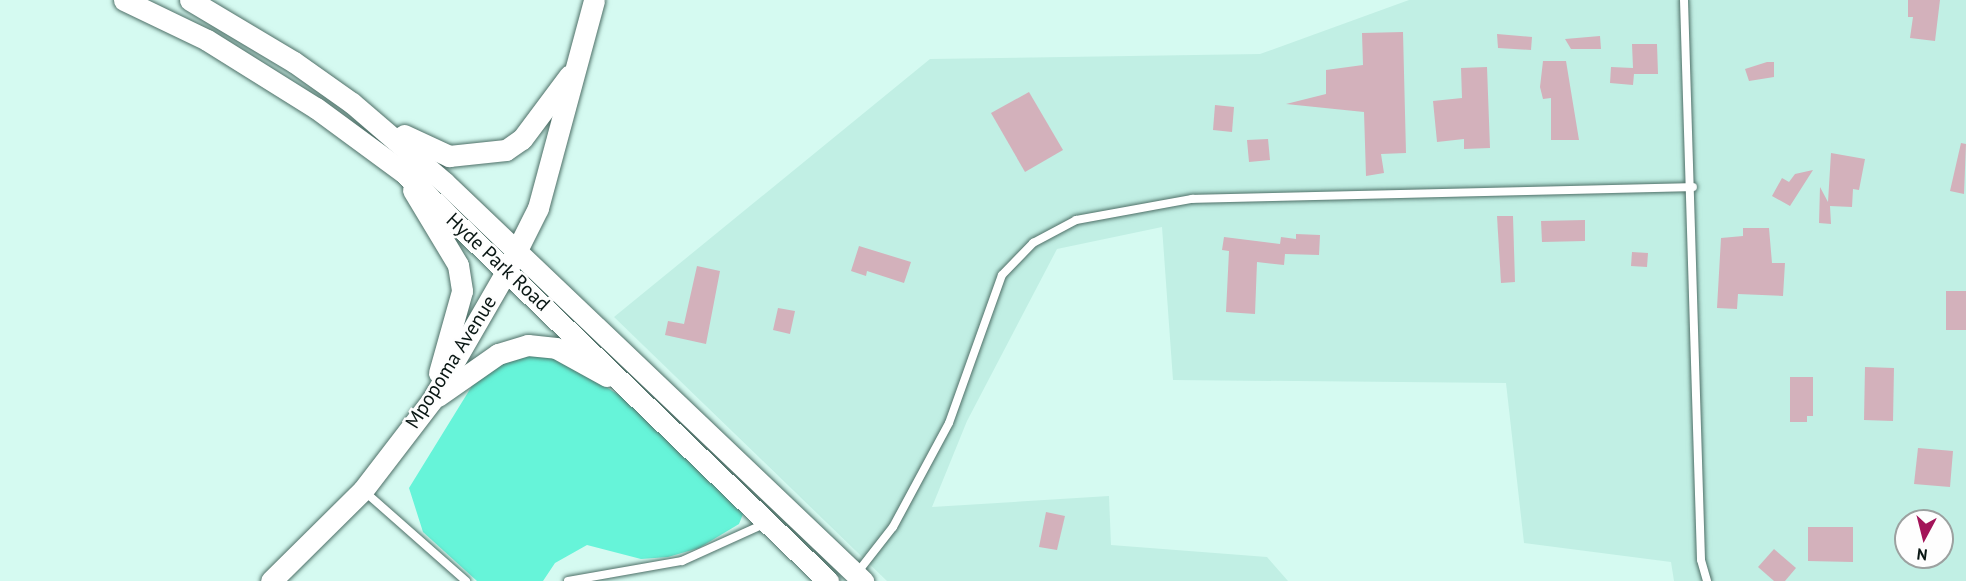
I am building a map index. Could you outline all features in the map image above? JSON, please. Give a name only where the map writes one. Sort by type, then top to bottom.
[{"type":"street","name":"Hyde Park Road","points":[[124,0],[207,40],[306,101],[403,172],[636,392],[828,581]]},
{"type":"street","name":"Hyde Park Road","points":[[190,0],[254,37],[352,103],[517,249],[856,579]]},
{"type":"street","name":"Mpopoma Avenue","points":[[271,581],[363,490],[432,400],[507,270],[538,208],[594,0]]},
{"type":"street","points":[[352,103],[428,149],[449,156],[506,150],[522,139],[576,66]]},
{"type":"street","points":[[403,172],[458,265],[462,291],[432,400]]},
{"type":"street","points":[[432,400],[498,354],[528,345],[556,348],[636,392]]},
{"type":"lane","points":[[1684,0],[1693,187],[1701,560],[1707,581]]},
{"type":"lane","points":[[856,579],[893,527],[949,423],[1002,275],[1033,243],[1076,220],[1192,199],[1693,187]]},
{"type":"lane","points":[[363,490],[466,581]]},
{"type":"lane","points":[[568,581],[682,561],[767,523]]},
{"type":"shaded area","points":[[1409,0],[1966,0],[1966,581],[1674,581],[1671,562],[1524,543],[1506,383],[1173,380],[1162,227],[1057,249],[967,421],[932,507],[1109,496],[1111,545],[1267,557],[1288,581],[887,581],[614,317],[930,59],[1260,54]]},
{"type":"green space","points":[[525,353],[553,355],[639,407],[743,514],[739,524],[699,548],[668,557],[641,559],[587,545],[555,563],[543,581],[477,581],[423,532],[409,488],[475,381],[498,360]]},
{"type":"building","points":[[1908,0],[1940,0],[1935,41],[1910,38],[1913,17],[1908,17]]},
{"type":"building","points":[[1403,32],[1406,153],[1381,154],[1384,173],[1366,176],[1364,112],[1286,104],[1326,94],[1326,70],[1363,65],[1362,33]]},
{"type":"building","points":[[1497,34],[1532,37],[1531,50],[1498,48]]},
{"type":"building","points":[[1600,36],[1601,49],[1571,49],[1565,39]]},
{"type":"building","points":[[1632,44],[1657,44],[1658,74],[1634,74],[1633,85],[1610,83],[1611,67],[1633,68]]},
{"type":"building","points":[[1543,61],[1566,61],[1579,140],[1551,140],[1551,98],[1543,99],[1540,87]]},
{"type":"building","points":[[1774,62],[1774,77],[1749,81],[1745,69]]},
{"type":"building","points":[[1487,67],[1490,148],[1464,149],[1464,139],[1437,142],[1433,101],[1462,98],[1461,68]]},
{"type":"building","points":[[1029,92],[1063,150],[1025,172],[991,113]]},
{"type":"building","points":[[1215,105],[1234,107],[1232,132],[1213,130]]},
{"type":"building","points":[[1268,139],[1270,160],[1249,162],[1247,140]]},
{"type":"building","points":[[1961,143],[1966,144],[1964,194],[1950,191]]},
{"type":"building","points":[[1831,153],[1865,159],[1859,190],[1853,189],[1852,207],[1830,206],[1831,224],[1819,223],[1820,187],[1828,202]]},
{"type":"building","points":[[1813,170],[1790,206],[1772,196],[1782,178],[1789,182],[1795,174]]},
{"type":"building","points":[[1497,216],[1513,216],[1515,282],[1501,283]]},
{"type":"building","points":[[1585,220],[1585,241],[1542,242],[1541,221]]},
{"type":"building","points":[[1743,228],[1769,228],[1772,263],[1785,263],[1783,296],[1738,294],[1737,309],[1717,308],[1721,238],[1743,236]]},
{"type":"building","points":[[1296,234],[1320,235],[1319,255],[1285,254],[1284,265],[1257,262],[1255,314],[1226,312],[1229,251],[1222,250],[1224,237],[1280,244],[1281,237],[1296,239]]},
{"type":"building","points":[[859,246],[911,262],[904,283],[867,271],[866,276],[851,271]]},
{"type":"building","points":[[1632,252],[1648,253],[1647,267],[1631,266]]},
{"type":"building","points":[[697,266],[720,271],[706,344],[665,335],[668,321],[684,324]]},
{"type":"building","points":[[1946,291],[1966,291],[1966,330],[1946,330]]},
{"type":"building","points":[[778,308],[795,311],[790,334],[773,330]]},
{"type":"building","points":[[1865,367],[1894,368],[1893,421],[1864,420]]},
{"type":"building","points":[[1790,377],[1813,377],[1813,416],[1807,416],[1807,422],[1790,422]]},
{"type":"building","points":[[1918,448],[1953,451],[1950,487],[1914,484]]},
{"type":"building","points":[[1046,512],[1065,516],[1057,550],[1039,547]]},
{"type":"building","points":[[1808,527],[1853,527],[1853,562],[1808,561]]},
{"type":"building","points":[[1774,549],[1796,568],[1785,581],[1774,581],[1758,567]]}]
